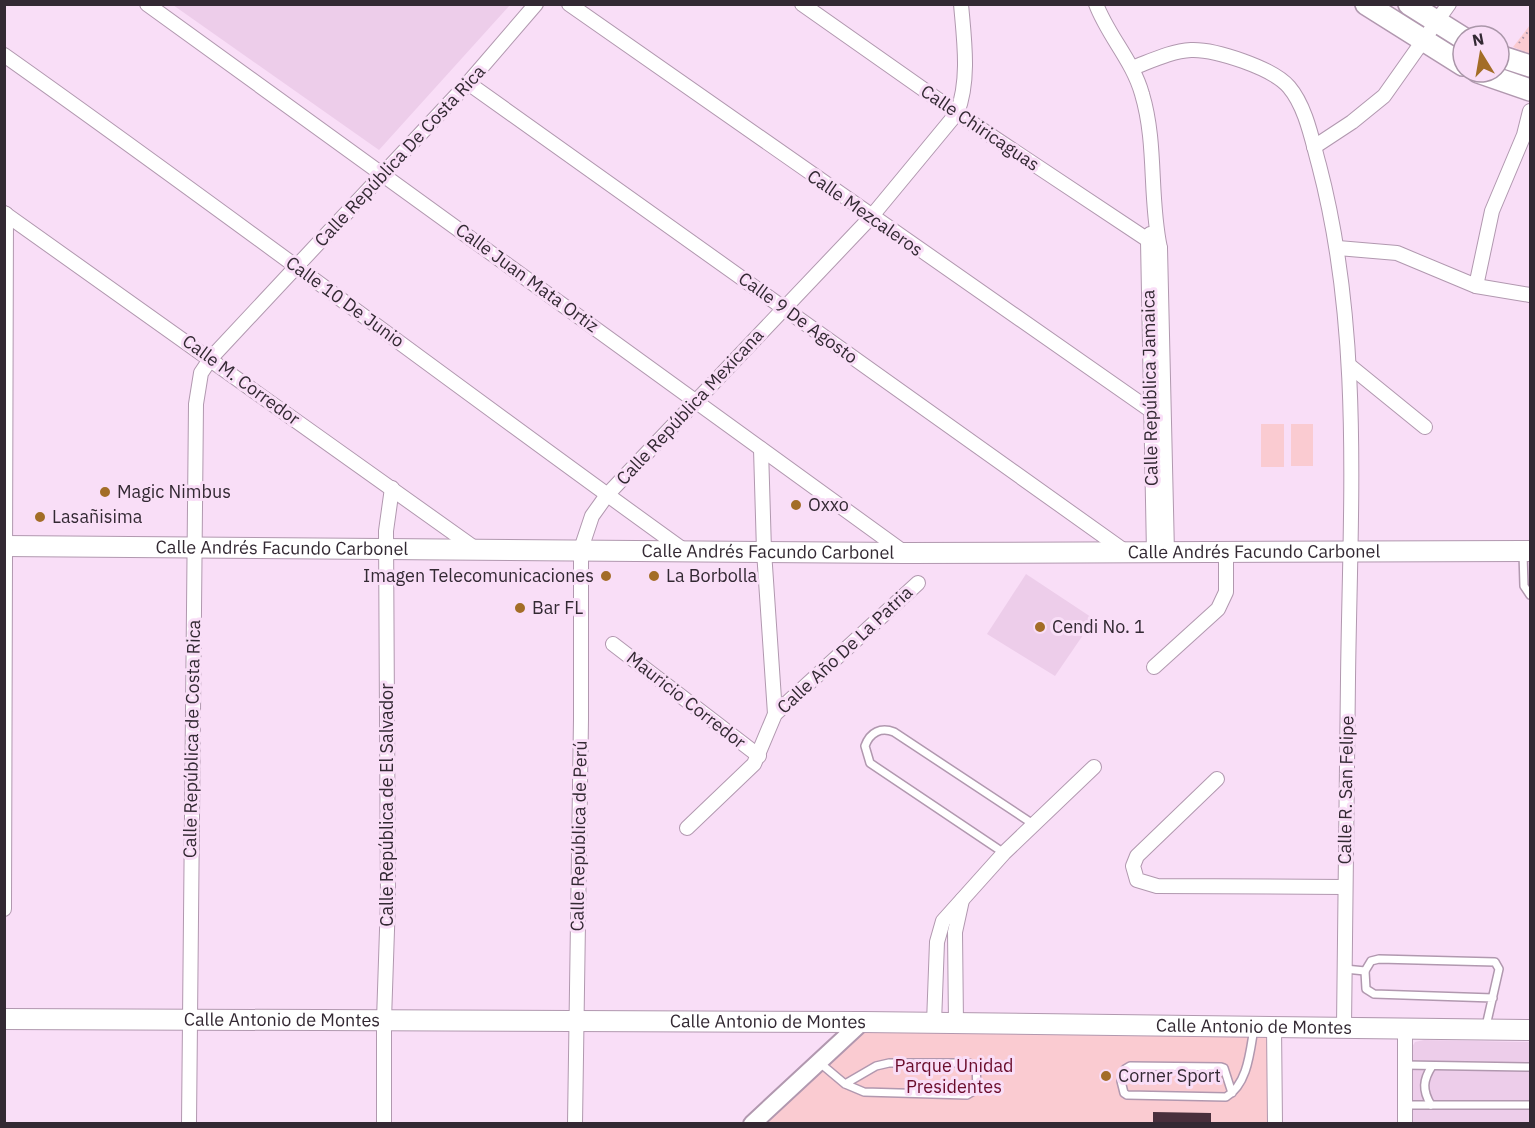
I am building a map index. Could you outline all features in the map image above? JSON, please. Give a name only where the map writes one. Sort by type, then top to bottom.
[{"type":"main road","points":[[1366,4],[1451,58]]},
{"type":"main road","points":[[1409,4],[1451,31]]},
{"type":"main road","points":[[1511,60],[1530,66]]},
{"type":"main road","points":[[1511,83],[1530,90]]},
{"type":"main road","name":"Calle Andrés Facundo Carbonel","points":[[5,546],[1128,554],[1527,551]]},
{"type":"main road","name":"Calle Antonio de Montes","points":[[4,1019],[862,1022],[1530,1030]]},
{"type":"street","name":"Calle Juan Mata Ortiz","points":[[147,4],[905,553]]},
{"type":"street","name":"Calle República De Costa Rica","points":[[211,358],[384,175],[536,4]]},
{"type":"street","name":"Calle Mezcaleros","points":[[569,4],[1163,419]]},
{"type":"street","name":"Calle Chiricaguas","points":[[802,4],[957,113],[1160,248]]},
{"type":"street","name":"Calle República Mexicana","points":[[581,549],[592,516],[607,495],[871,216],[957,113],[962,96],[964,65],[961,4]]},
{"type":"street","name":"Calle República Jamaica","points":[[1096,4],[1132,68],[1142,92],[1148,118],[1155,224],[1160,248],[1163,419],[1160,553]]},
{"type":"street","points":[[1314,147],[1352,122],[1384,96],[1449,4]]},
{"type":"street","name":"Calle R. San Felipe","points":[[1132,68],[1166,56],[1194,50],[1219,54],[1275,75],[1291,89],[1314,147],[1338,248],[1350,366],[1344,1027]]},
{"type":"street","name":"Calle 10 De Junio","points":[[4,55],[210,201],[685,551]]},
{"type":"street","name":"Calle 9 De Agosto","points":[[468,83],[1128,554]]},
{"type":"street","points":[[1476,286],[1492,211],[1524,135],[1530,111]]},
{"type":"street","points":[[4,909],[5,213]]},
{"type":"street","name":"Calle M. Corredor","points":[[5,213],[476,549]]},
{"type":"street","name":"Calle República Jamaica","points":[[1155,224],[1148,241],[1150,410],[1160,553]]},
{"type":"street","points":[[1338,248],[1397,253],[1476,286],[1530,295]]},
{"type":"street","name":"Calle República de Costa Rica","points":[[189,1124],[197,390],[201,373],[211,358]]},
{"type":"street","points":[[1350,366],[1425,427]]},
{"type":"street","points":[[761,449],[764,551],[775,714]]},
{"type":"street","name":"Calle República de El Salvador","points":[[384,1124],[384,1020],[388,900],[386,549],[392,488]]},
{"type":"street","name":"Calle República de Perú","points":[[575,1124],[581,549]]},
{"type":"street","points":[[1154,667],[1218,609],[1226,592],[1226,553]]},
{"type":"street","name":"Calle Año De La Patria","points":[[687,828],[750,769],[759,756],[775,714],[918,583]]},
{"type":"street","name":"Mauricio Corredor","points":[[613,644],[759,756]]},
{"type":"street","points":[[934,1023],[939,929],[963,897],[1004,853],[1094,767]]},
{"type":"street","points":[[1217,779],[1137,856],[1133,866],[1137,880],[1157,886],[1345,887]]},
{"type":"street","points":[[956,1023],[955,932],[963,897]]},
{"type":"street","points":[[758,1122],[862,1022]]},
{"type":"street","points":[[1274,1026],[1275,1124]]},
{"type":"street","points":[[1405,1124],[1406,1029]]},
{"type":"lane","points":[[1527,551],[1524,586],[1530,595]]},
{"type":"lane","points":[[1004,853],[870,763],[865,746],[871,734],[883,730],[894,732],[1033,824]]},
{"type":"lane","points":[[1486,1030],[1493,998],[1499,969],[1493,961],[1379,959],[1371,961],[1365,971],[1366,989],[1374,994],[1493,998]]},
{"type":"lane","points":[[1345,969],[1365,971]]},
{"type":"lane","points":[[1232,1093],[1224,1068],[1221,1067],[1130,1066],[1125,1069],[1121,1081],[1121,1087],[1127,1095],[1220,1098],[1232,1093],[1245,1070],[1254,1026]]},
{"type":"lane","points":[[820,1063],[845,1084],[871,1094],[966,1095],[977,1089],[978,1079],[976,1066],[969,1063],[889,1063],[867,1070],[845,1084]]},
{"type":"lane","points":[[1405,1065],[1530,1067]]},
{"type":"lane","points":[[1431,1105],[1425,1095],[1424,1078],[1432,1066]]},
{"type":"lane","points":[[1405,1105],[1530,1105]]},
{"type":"shaded area","points":[[173,5],[510,5],[379,150]]},
{"type":"shaded area","name":"Cendi No. 1","points":[[1026,574],[1094,619],[1055,676],[987,634]]},
{"type":"shaded area","points":[[1424,1040],[1530,1042],[1530,1123],[1413,1123],[1412,1047],[1415,1042]]},
{"type":"green space","points":[[1530,25],[1530,54],[1513,47]]},
{"type":"green space","points":[[1261,424],[1284,424],[1284,467],[1261,467]]},
{"type":"green space","points":[[1291,424],[1313,424],[1313,466],[1291,466]]},
{"type":"green space","name":"Parque Unidad Presidentes","points":[[859,1027],[1271,1030],[1272,1123],[767,1124],[762,1116]]},
{"type":"building","points":[[1153,1112],[1211,1113],[1211,1124],[1153,1124]]},
{"type":"place","name":"Magic Nimbus","points":[[105,492]]},
{"type":"place","name":"Oxxo","points":[[796,505]]},
{"type":"place","name":"Lasañisima","points":[[40,517]]},
{"type":"place","name":"Imagen Telecomunicaciones","points":[[606,576]]},
{"type":"place","name":"La Borbolla","points":[[654,576]]},
{"type":"place","name":"Bar FL","points":[[520,608]]},
{"type":"place","name":"Cendi No. 1","points":[[1040,627]]},
{"type":"place","name":"Corner Sport","points":[[1106,1076]]}]
